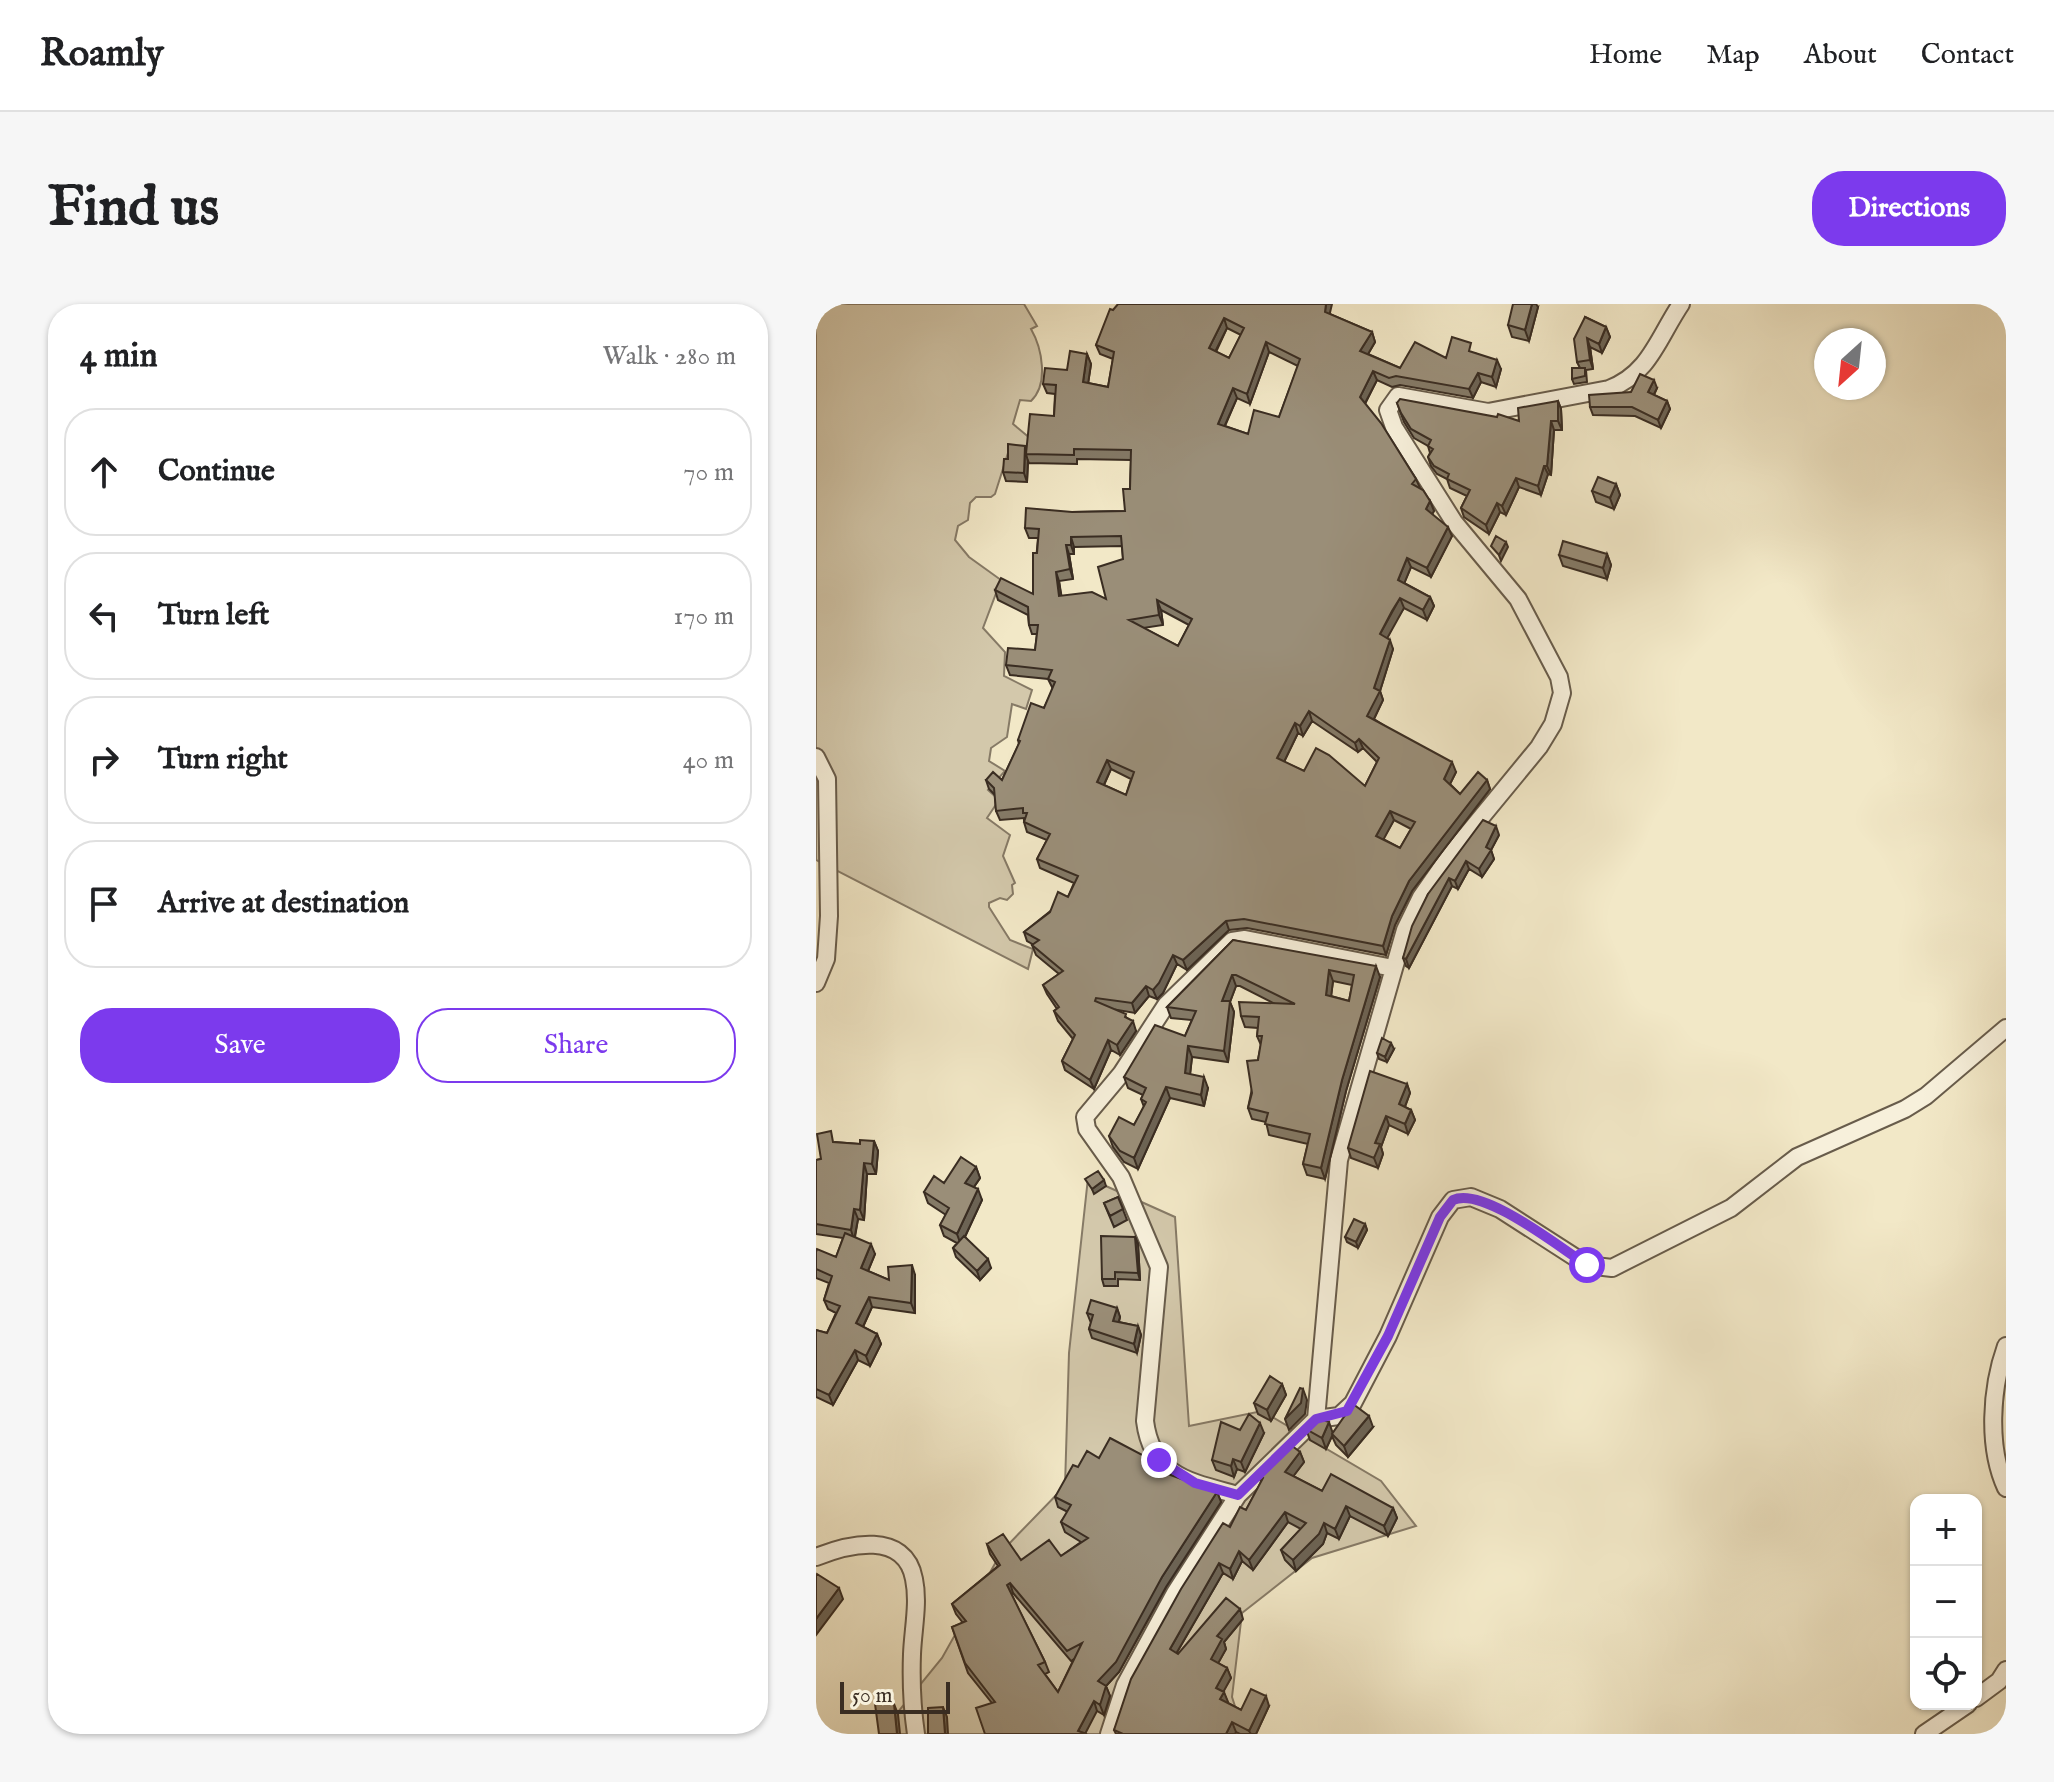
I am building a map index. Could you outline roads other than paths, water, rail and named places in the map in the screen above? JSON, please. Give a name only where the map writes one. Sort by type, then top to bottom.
[{"type":"street","points":[[1316,1419],[1339,1160],[1405,930],[1421,897],[1451,854],[1539,747],[1553,724],[1562,693],[1559,677],[1518,599],[1454,522],[1390,420],[1388,410],[1398,396],[1488,412],[1626,383],[1647,365],[1681,304]]},
{"type":"street","points":[[816,757],[827,779],[829,916],[826,959],[816,983]]},
{"type":"street","points":[[1238,1495],[1175,1473],[1148,1446],[1145,1421],[1159,1267],[1121,1177],[1087,1129],[1085,1117],[1121,1074],[1166,1005],[1232,941],[1245,939],[1393,968]]},
{"type":"street","points":[[1109,1734],[1125,1685],[1175,1593],[1238,1495],[1316,1419],[1339,1416],[1353,1403],[1388,1336],[1440,1217],[1453,1200],[1471,1197],[1500,1209],[1587,1265],[1612,1268],[1731,1208],[1797,1157],[1905,1109],[1926,1096],[2006,1028]]},
{"type":"street","points":[[2006,1346],[1994,1397],[1999,1473],[2006,1488]]},
{"type":"street","points":[[816,1557],[846,1545],[871,1543],[889,1548],[905,1559],[914,1577],[911,1691],[916,1734]]},
{"type":"street","points":[[1982,1694],[1999,1681],[2006,1670]]},
{"type":"street","points":[[1924,1734],[1959,1710]]}]
